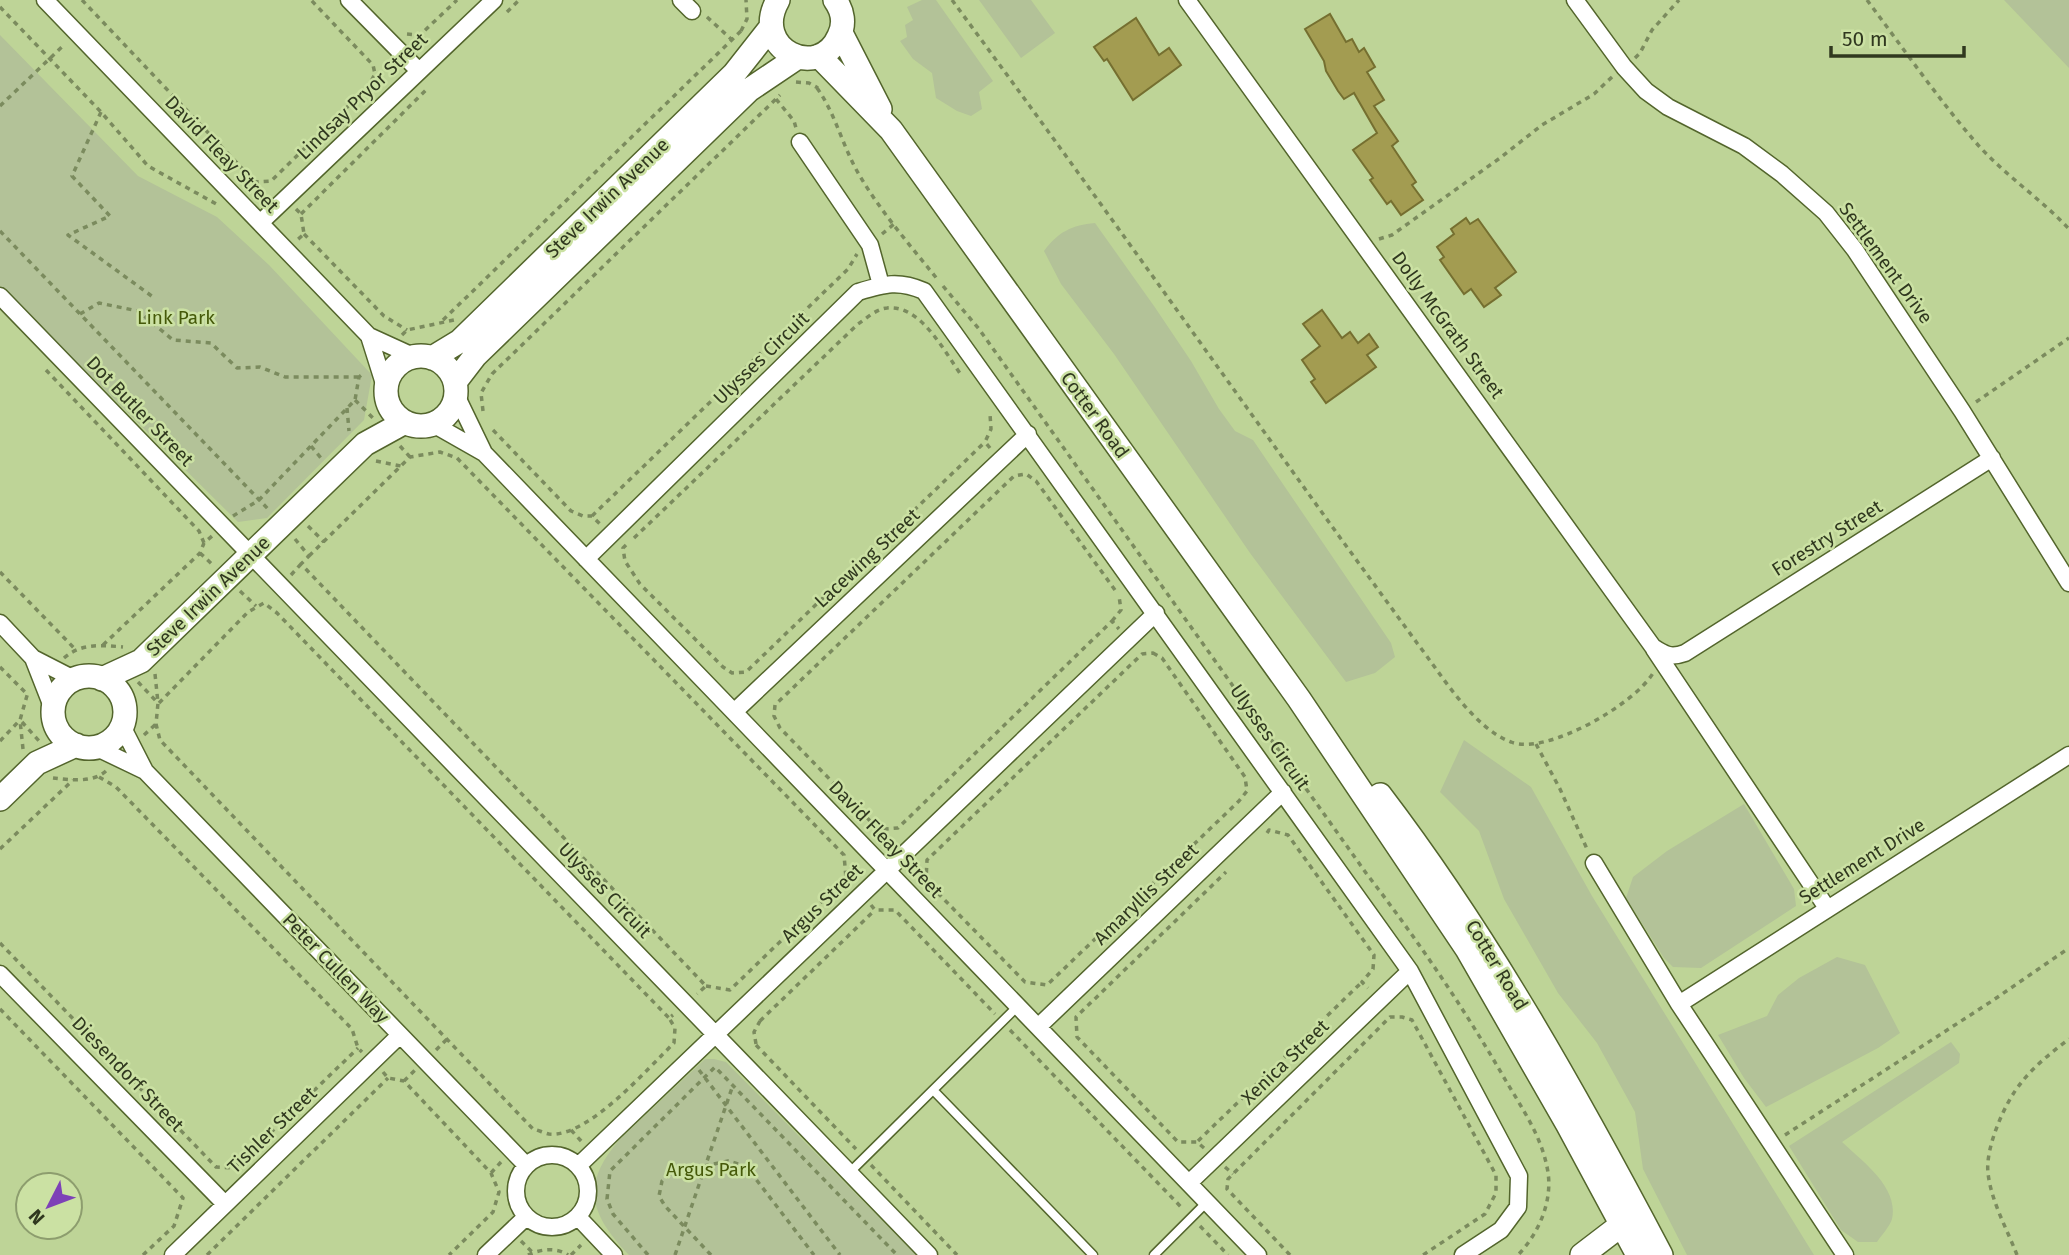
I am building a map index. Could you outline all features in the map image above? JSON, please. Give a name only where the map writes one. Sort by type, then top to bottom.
[{"type":"street","name":"David Fleay Street","points":[[45,0],[369,336],[424,357]]},
{"type":"street","points":[[349,0],[419,71]]},
{"type":"street","name":"Lindsay Pryor Street","points":[[260,223],[494,0]]},
{"type":"street","name":"Dolly McGrath Street","points":[[1187,0],[1653,647],[1827,908]]},
{"type":"street","name":"Settlement Drive","points":[[1575,0],[1624,67],[1646,91],[1668,107],[1744,146],[1782,174],[1826,214],[1855,250],[1962,411],[2069,583]]},
{"type":"street","name":"Cotter Road","points":[[773,9],[774,37],[780,46],[788,53],[809,56],[891,131],[1299,699],[1348,753],[1419,847],[1513,988],[1630,1219],[1644,1252]]},
{"type":"street","name":"Steve Irwin Avenue","points":[[424,357],[460,341],[724,84],[773,9]]},
{"type":"street","name":"Cotter Road","points":[[843,11],[891,131]]},
{"type":"street","name":"Steve Irwin Avenue","points":[[456,388],[475,356],[749,90],[836,42],[843,11]]},
{"type":"street","points":[[800,142],[870,245],[881,285]]},
{"type":"street","name":"Ulysses Circuit","points":[[586,559],[858,292],[881,285],[904,283],[924,291],[1410,971],[1520,1176],[1518,1207],[1501,1230],[1463,1255]]},
{"type":"street","name":"Dot Butler Street","points":[[0,296],[251,555]]},
{"type":"street","name":"David Fleay Street","points":[[369,336],[387,395]]},
{"type":"street","points":[[424,357],[442,363],[450,372],[456,388],[449,413],[433,424],[424,426],[405,422],[398,417],[387,395],[389,379],[395,368],[404,361],[424,357]]},
{"type":"street","name":"David Fleay Street","points":[[456,388],[484,453]]},
{"type":"street","name":"Steve Irwin Avenue","points":[[365,444],[387,395]]},
{"type":"street","name":"Steve Irwin Avenue","points":[[102,678],[141,661],[365,444],[405,422]]},
{"type":"street","name":"David Fleay Street","points":[[433,424],[484,453],[1258,1255]]},
{"type":"street","name":"Lacewing Street","points":[[734,712],[1028,434]]},
{"type":"street","name":"Forestry Street","points":[[1653,647],[1665,655],[1685,653],[1992,458]]},
{"type":"street","name":"Ulysses Circuit","points":[[251,555],[929,1255]]},
{"type":"street","name":"Argus Street","points":[[578,1166],[1156,613]]},
{"type":"street","name":"Peter Cullen Way","points":[[0,624],[33,658],[74,679],[84,676],[102,678]]},
{"type":"street","name":"Peter Cullen Way","points":[[33,658],[59,732],[66,740],[145,771]]},
{"type":"street","name":"Steve Irwin Avenue","points":[[124,701],[141,661]]},
{"type":"street","points":[[0,799],[37,763],[85,746],[106,743],[115,736],[124,716],[124,701],[113,685],[102,678]]},
{"type":"street","points":[[37,763],[54,715],[59,691],[74,679]]},
{"type":"street","name":"Peter Cullen Way","points":[[121,726],[145,771],[526,1165]]},
{"type":"street","name":"Settlement Drive","points":[[1678,1004],[2069,755]]},
{"type":"street","name":"Amaryllis Street","points":[[1038,1027],[1283,792]]},
{"type":"street","points":[[1594,863],[1678,1004],[1845,1255]]},
{"type":"street","name":"Xenica Street","points":[[1189,1183],[1410,971]]},
{"type":"street","name":"Diesendorf Street","points":[[0,974],[225,1204]]},
{"type":"street","name":"Tishler Street","points":[[173,1255],[400,1035]]},
{"type":"street","points":[[558,1155],[578,1166],[588,1186],[584,1208],[578,1217],[569,1224],[546,1227],[535,1224],[526,1217],[516,1196],[519,1174],[526,1165],[536,1158],[558,1155]]},
{"type":"street","points":[[486,1255],[526,1217]]},
{"type":"street","points":[[578,1217],[614,1255]]},
{"type":"street","points":[[1582,1255],[1630,1219]]},
{"type":"lane","points":[[849,1172],[1018,1006]]},
{"type":"lane","points":[[933,1090],[1093,1255]]},
{"type":"lane","points":[[1154,1255],[1207,1202]]},
{"type":"path","points":[[82,0],[255,182]]},
{"type":"path","points":[[0,7],[101,112],[148,166],[224,208],[238,200],[255,182],[271,181],[368,87],[375,74],[373,65],[311,0]]},
{"type":"path","points":[[404,34],[420,35],[457,0]]},
{"type":"path","points":[[499,19],[519,0]]},
{"type":"path","points":[[304,234],[384,316],[407,330],[441,321],[741,31],[747,19],[746,0]]},
{"type":"path","points":[[952,0],[1368,576],[1471,712],[1498,736],[1520,745],[1536,744],[1566,734],[1633,696],[1649,680],[1658,665],[1653,647]]},
{"type":"path","points":[[1365,246],[1373,240],[1392,235],[1542,125],[1602,89],[1640,53],[1652,30],[1679,0]]},
{"type":"path","points":[[1867,0],[1978,145],[2069,229]]},
{"type":"path","points":[[686,6],[705,15],[731,39]]},
{"type":"path","points":[[0,106],[77,33]]},
{"type":"path","points":[[791,84],[808,83],[817,88],[824,97],[858,174],[918,257],[979,329],[1366,873],[1411,931],[1487,1047],[1540,1141],[1548,1168],[1549,1191],[1545,1212],[1535,1232],[1518,1255]]},
{"type":"path","points":[[301,214],[432,84]]},
{"type":"path","points":[[776,99],[794,121],[800,142]]},
{"type":"path","points":[[483,411],[481,393],[492,374],[766,109]]},
{"type":"path","points":[[101,112],[72,176],[110,216],[68,235],[153,297]]},
{"type":"path","points":[[0,231],[282,524],[309,556]]},
{"type":"path","points":[[489,423],[495,434],[571,511],[592,516],[848,270],[862,249]]},
{"type":"path","points":[[80,314],[99,303],[138,311],[173,340],[211,343],[237,368],[260,367],[285,377],[359,377],[355,400],[259,500],[239,511]]},
{"type":"path","points":[[623,548],[858,324],[874,313],[885,308],[902,308],[920,320],[967,382]]},
{"type":"path","points":[[1962,411],[2069,338]]},
{"type":"path","points":[[0,572],[75,648],[103,645],[200,553],[204,543],[199,531],[38,362]]},
{"type":"path","points":[[592,516],[623,548],[631,573],[649,593],[723,667],[732,674],[746,672],[985,442],[991,429],[990,414]]},
{"type":"path","points":[[985,442],[1014,475]]},
{"type":"path","points":[[312,446],[325,462]]},
{"type":"path","points":[[760,1021],[730,990],[706,986],[301,564],[411,457],[440,452],[457,458],[844,855],[846,878],[876,910],[895,911],[1228,1255]]},
{"type":"path","points":[[1026,474],[1036,481],[1120,597],[1121,610],[1112,621],[898,828],[874,826],[780,728],[774,716],[775,705],[1014,475],[1026,474]]},
{"type":"path","points":[[306,524],[324,542]]},
{"type":"path","points":[[264,603],[277,613],[669,1018],[675,1028],[674,1043],[597,1117],[571,1130],[551,1134],[533,1129],[160,740],[156,724],[158,703],[248,612],[264,603]]},
{"type":"path","points":[[1112,621],[1142,654]]},
{"type":"path","points":[[1153,653],[1162,658],[1245,777],[1247,791],[1240,801],[1047,985],[1025,982],[926,881],[928,860],[1142,654],[1153,653]]},
{"type":"path","points":[[0,667],[26,694],[20,720],[0,741]]},
{"type":"path","points":[[1536,744],[1594,863]]},
{"type":"path","points":[[0,849],[73,780],[100,777],[116,787],[352,1029],[358,1048],[388,1078],[404,1081],[491,1173],[499,1192],[493,1212],[449,1255]]},
{"type":"path","points":[[1197,1142],[1373,969],[1374,955],[1288,835],[1269,831],[1259,840]]},
{"type":"path","points":[[1231,868],[1076,1017],[1077,1037],[1178,1142],[1197,1142],[1233,1174]]},
{"type":"path","points":[[730,990],[846,878]]},
{"type":"path","points":[[724,1076],[756,1045],[754,1032],[760,1021],[876,910]]},
{"type":"path","points":[[0,943],[216,1167],[234,1168],[358,1048]]},
{"type":"path","points":[[1771,1144],[2069,948]]},
{"type":"path","points":[[1362,982],[1379,1000]]},
{"type":"path","points":[[669,1018],[706,986]]},
{"type":"path","points":[[0,1009],[183,1198],[174,1226],[144,1255]]},
{"type":"path","points":[[1290,1255],[1227,1189],[1228,1180],[1390,1017],[1412,1020],[1496,1175],[1496,1194],[1485,1213],[1423,1255]]},
{"type":"path","points":[[2017,1255],[1993,1195],[1988,1172],[1990,1150],[1999,1124],[2020,1084],[2069,1039]]},
{"type":"path","points":[[648,1255],[613,1214],[607,1199],[610,1171],[715,1067],[897,1255]]},
{"type":"path","points":[[705,1077],[840,1255]]},
{"type":"path","points":[[207,1255],[388,1078]]},
{"type":"path","points":[[675,1255],[733,1085]]},
{"type":"path","points":[[711,1255],[665,1206],[659,1196],[662,1181],[671,1173],[727,1161],[742,1165],[752,1174],[814,1255]]},
{"type":"path","points":[[528,1255],[545,1250],[562,1251],[568,1255]]},
{"type":"green space","points":[[922,0],[936,0],[993,81],[979,92],[982,109],[971,116],[936,98],[932,73],[913,59],[900,41],[907,37],[905,25],[913,20],[907,7]]},
{"type":"green space","points":[[979,0],[1031,0],[1055,33],[1021,58]]},
{"type":"green space","points":[[2004,0],[2069,0],[2069,68]]},
{"type":"green space","name":"Link Park","points":[[0,35],[138,176],[217,217],[269,265],[372,375],[364,420],[267,518],[238,522],[0,286]]},
{"type":"green space","points":[[1095,223],[1191,361],[1219,409],[1235,431],[1253,440],[1391,643],[1395,657],[1375,673],[1346,682],[1250,553],[1114,354],[1061,284],[1044,251],[1066,231]]},
{"type":"green space","points":[[1464,740],[1531,787],[1592,896],[1814,1255],[1687,1255],[1643,1169],[1635,1112],[1597,1043],[1558,993],[1504,899],[1479,831],[1440,792]]},
{"type":"green space","points":[[1744,804],[1794,889],[1796,906],[1701,968],[1673,967],[1664,958],[1626,898],[1633,877],[1667,851]]},
{"type":"green space","points":[[1837,957],[1865,965],[1900,1033],[1878,1048],[1766,1107],[1744,1078],[1718,1035],[1767,1016],[1778,995],[1799,978]]},
{"type":"green space","points":[[1951,1042],[1960,1054],[1959,1063],[1842,1142],[1885,1186],[1893,1207],[1891,1222],[1877,1242],[1858,1242],[1841,1230],[1789,1146]]},
{"type":"green space","name":"Argus Park","points":[[705,1059],[726,1062],[916,1255],[629,1255],[598,1212],[595,1185],[599,1171],[620,1139]]},
{"type":"building","points":[[1330,14],[1346,42],[1352,39],[1359,52],[1364,48],[1375,67],[1367,72],[1384,100],[1374,106],[1398,141],[1392,146],[1416,182],[1412,185],[1423,200],[1401,215],[1391,201],[1387,204],[1353,150],[1377,133],[1354,93],[1344,99],[1338,91],[1305,29]]},
{"type":"building","points":[[1136,18],[1159,55],[1169,48],[1181,65],[1133,100],[1107,59],[1104,61],[1094,47]]},
{"type":"building","points":[[1466,218],[1470,224],[1478,219],[1516,272],[1495,288],[1501,295],[1484,307],[1471,289],[1464,294],[1440,260],[1444,257],[1437,247],[1454,234],[1451,229]]},
{"type":"building","points":[[1322,310],[1342,338],[1350,332],[1358,343],[1369,334],[1378,347],[1367,355],[1376,367],[1326,403],[1311,382],[1315,379],[1302,360],[1320,346],[1303,324]]}]
